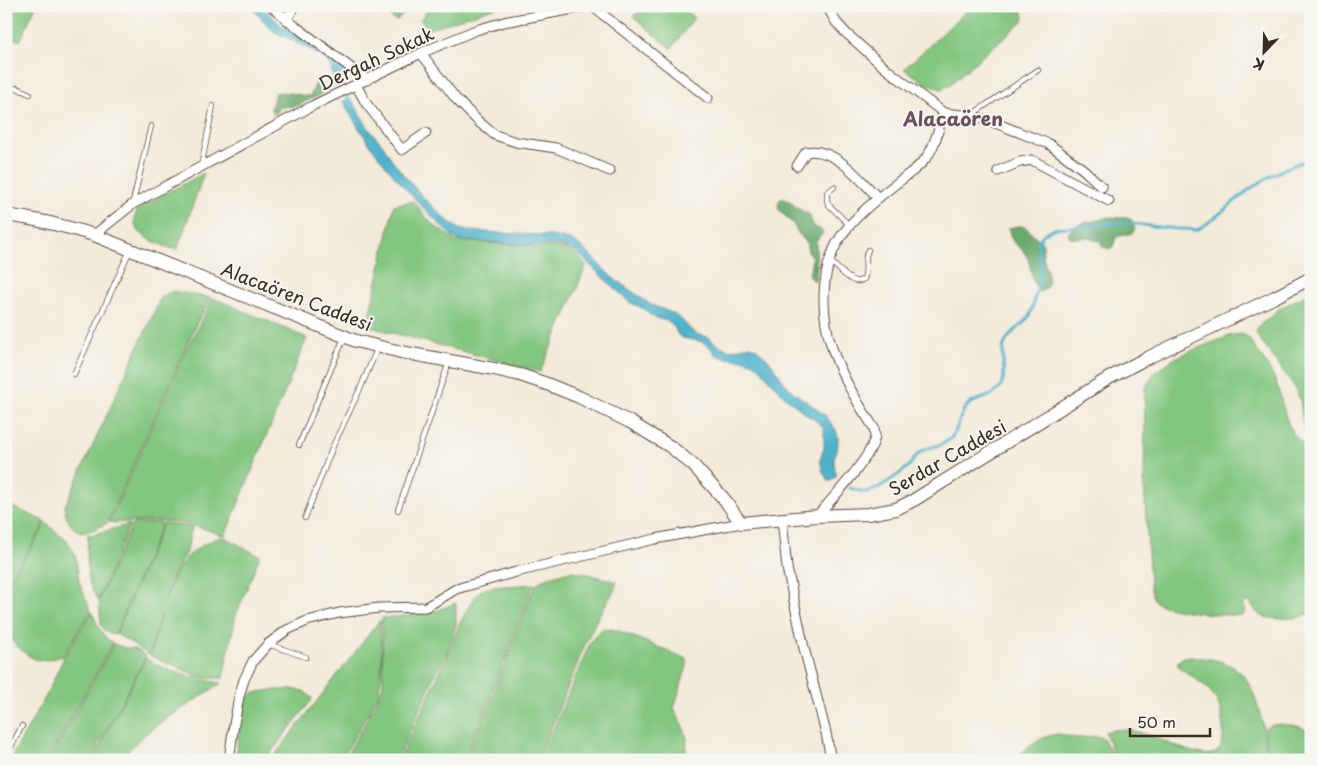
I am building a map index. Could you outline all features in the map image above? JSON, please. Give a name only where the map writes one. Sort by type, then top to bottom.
[{"type":"street","points":[[271,6],[367,80]]},
{"type":"street","points":[[287,20],[294,6]]},
{"type":"street","name":"Dergah Sokak","points":[[201,168],[331,96],[421,53],[476,30],[504,22],[589,6]]},
{"type":"street","points":[[592,6],[708,98]]},
{"type":"street","points":[[828,6],[836,22],[845,32],[885,68],[944,113],[990,121],[1049,144],[1084,170],[1102,187]]},
{"type":"street","points":[[421,53],[456,100],[495,135],[516,142],[556,148],[610,171]]},
{"type":"street","points":[[354,86],[402,150],[426,133]]},
{"type":"street","points":[[817,516],[863,460],[872,446],[875,437],[874,428],[839,367],[832,348],[826,324],[824,297],[825,279],[830,261],[835,246],[849,225],[927,157],[944,113]]},
{"type":"street","points":[[797,166],[806,152],[813,150],[832,156],[849,169],[878,198]]},
{"type":"street","points":[[998,171],[1020,162],[1032,160],[1109,201]]},
{"type":"street","points":[[94,235],[133,204],[201,168]]},
{"type":"street","name":"Alacaören Caddesi","points":[[6,215],[56,224],[94,235],[345,336],[378,347],[419,356],[494,368],[547,384],[579,397],[630,422],[671,447],[693,465],[724,499],[741,523]]},
{"type":"street","name":"Serdar Caddesi","points":[[741,523],[817,516],[856,515],[896,509],[914,500],[1109,378],[1311,278]]},
{"type":"street","points":[[782,520],[787,568],[831,760]]},
{"type":"street","points":[[229,760],[239,697],[244,680],[253,661],[268,644],[287,630],[307,621],[338,613],[379,608],[426,607],[456,589],[516,572],[655,539],[741,523]]},
{"type":"lane","points":[[970,116],[1038,70]]},
{"type":"lane","points":[[6,88],[16,88],[30,94]]},
{"type":"lane","points":[[201,168],[213,106]]},
{"type":"lane","points":[[133,204],[151,126]]},
{"type":"lane","points":[[834,187],[827,193],[827,201],[849,225]]},
{"type":"lane","points":[[74,374],[130,250]]},
{"type":"lane","points":[[830,261],[851,279],[860,281],[864,279],[866,274],[865,255],[868,250]]},
{"type":"lane","points":[[299,445],[345,336]]},
{"type":"lane","points":[[305,518],[333,446],[378,347]]},
{"type":"lane","points":[[398,510],[449,361]]},
{"type":"lane","points":[[268,644],[306,657]]},
{"type":"lane","points":[[6,756],[22,726]]},
{"type":"green space","points":[[6,6],[36,6],[20,41],[6,36]]},
{"type":"green space","points":[[376,6],[412,6],[396,21]]},
{"type":"green space","points":[[431,6],[500,6],[429,29],[420,20]]},
{"type":"green space","points":[[648,6],[681,6],[694,18],[671,49],[633,16]]},
{"type":"green space","points":[[972,6],[1020,6],[1024,16],[1023,21],[948,86],[941,89],[929,85],[904,69]]},
{"type":"green space","points":[[319,80],[323,88],[321,94],[301,105],[280,108],[277,113],[273,114],[271,109],[275,93],[284,92],[310,96]]},
{"type":"green space","points":[[204,173],[177,250],[145,237],[139,231],[135,224],[135,217],[139,208]]},
{"type":"green space","points":[[781,198],[790,201],[797,208],[810,215],[814,226],[823,233],[816,241],[817,268],[815,280],[812,280],[809,276],[812,259],[806,242],[793,224],[779,210],[778,206]]},
{"type":"green space","points":[[413,201],[432,224],[456,241],[565,248],[574,252],[586,265],[540,372],[367,326],[394,205]]},
{"type":"green space","points":[[1108,217],[1132,220],[1135,230],[1132,233],[1116,237],[1113,247],[1109,249],[1103,247],[1100,241],[1086,238],[1071,238],[1068,234],[1074,226]]},
{"type":"green space","points":[[1017,226],[1026,227],[1043,243],[1048,285],[1040,292],[1034,283],[1026,255],[1011,238],[1009,228]]},
{"type":"green space","points":[[173,291],[211,298],[196,324],[107,523],[91,531],[76,530],[70,524],[65,506],[161,297]]},
{"type":"green space","points":[[1311,292],[1310,437],[1304,431],[1300,399],[1294,386],[1256,332],[1259,326],[1279,309]]},
{"type":"green space","points":[[213,298],[307,338],[225,536],[182,523],[163,521],[109,522],[188,346]]},
{"type":"green space","points":[[1242,334],[1248,337],[1272,374],[1291,429],[1302,443],[1311,446],[1311,612],[1300,617],[1279,619],[1263,617],[1247,601],[1244,604],[1245,611],[1243,616],[1197,612],[1161,605],[1152,596],[1144,483],[1145,388],[1155,372],[1172,360],[1229,336]]},
{"type":"green space","points":[[6,504],[44,521],[40,532],[6,585]]},
{"type":"green space","points":[[45,522],[68,542],[73,550],[79,582],[91,611],[63,656],[42,660],[35,659],[26,653],[6,635],[6,588],[41,532]]},
{"type":"green space","points":[[133,523],[162,523],[115,634],[110,634],[101,625],[99,599]]},
{"type":"green space","points":[[163,523],[192,527],[187,550],[171,579],[165,600],[173,578],[183,562],[195,550],[214,539],[224,537],[260,556],[236,615],[223,678],[198,676],[150,656],[161,614],[149,655],[116,634]]},
{"type":"green space","points":[[130,524],[98,600],[89,579],[87,560],[88,534],[92,535]]},
{"type":"green space","points":[[570,571],[617,582],[586,642],[538,760],[467,760],[536,584],[546,578]]},
{"type":"green space","points":[[534,584],[465,760],[399,760],[446,659],[460,623],[474,597],[480,591],[492,587]]},
{"type":"green space","points":[[456,603],[456,625],[446,655],[433,679],[397,760],[344,760],[377,702],[383,685],[382,618],[423,614]]},
{"type":"green space","points":[[92,612],[102,633],[113,643],[47,760],[10,760],[47,694],[64,657]]},
{"type":"green space","points":[[380,620],[381,670],[377,698],[341,760],[271,760]]},
{"type":"green space","points":[[604,628],[617,630],[687,659],[687,666],[674,708],[687,739],[685,760],[540,760],[590,643],[597,633]]},
{"type":"green space","points":[[114,644],[135,649],[146,656],[118,709],[87,760],[49,760]]},
{"type":"green space","points":[[1184,657],[1220,661],[1233,667],[1244,676],[1252,689],[1258,705],[1266,747],[1271,760],[1116,760],[1105,732],[1116,729],[1139,732],[1200,754],[1216,753],[1221,747],[1223,732],[1218,704],[1215,697],[1204,685],[1178,666],[1178,661]]},
{"type":"green space","points":[[146,658],[172,671],[222,683],[155,726],[119,760],[89,760],[99,746]]},
{"type":"green space","points":[[292,689],[304,691],[312,698],[311,701],[265,760],[238,760],[236,752],[245,699],[255,693]]},
{"type":"green space","points":[[1271,725],[1297,726],[1311,732],[1311,760],[1274,760],[1267,746],[1265,728]]},
{"type":"green space","points":[[1057,734],[1075,738],[1093,736],[1103,738],[1115,760],[1013,760],[1039,740]]},
{"type":"water","points":[[250,6],[261,6],[282,26],[303,37],[341,65],[346,73],[344,83],[335,85],[331,68],[326,59],[273,31]]},
{"type":"water","points":[[351,99],[369,129],[383,145],[402,173],[424,198],[448,221],[460,229],[553,236],[570,240],[582,247],[613,278],[650,304],[674,314],[696,334],[708,337],[729,350],[750,346],[756,348],[770,361],[792,391],[825,415],[836,430],[838,444],[834,462],[837,475],[829,482],[823,472],[820,460],[824,448],[824,429],[818,422],[785,397],[758,366],[745,360],[724,358],[715,354],[710,347],[702,342],[678,335],[673,325],[668,321],[650,315],[644,309],[629,302],[573,249],[561,246],[461,241],[453,237],[421,206],[379,157],[354,121],[343,101]]},
{"type":"waterway","points":[[340,80],[341,87],[349,102]]},
{"type":"waterway","points":[[850,488],[865,492],[876,489],[890,480],[909,466],[920,452],[949,440],[967,406],[974,401],[994,394],[1001,386],[1004,374],[1003,349],[1007,338],[1029,317],[1032,310],[1041,275],[1038,243],[1047,232],[1060,228],[1118,223],[1196,230],[1207,224],[1264,180],[1287,168],[1311,159]]},
{"type":"district","name":"Alacaören","points":[[953,118]]}]
